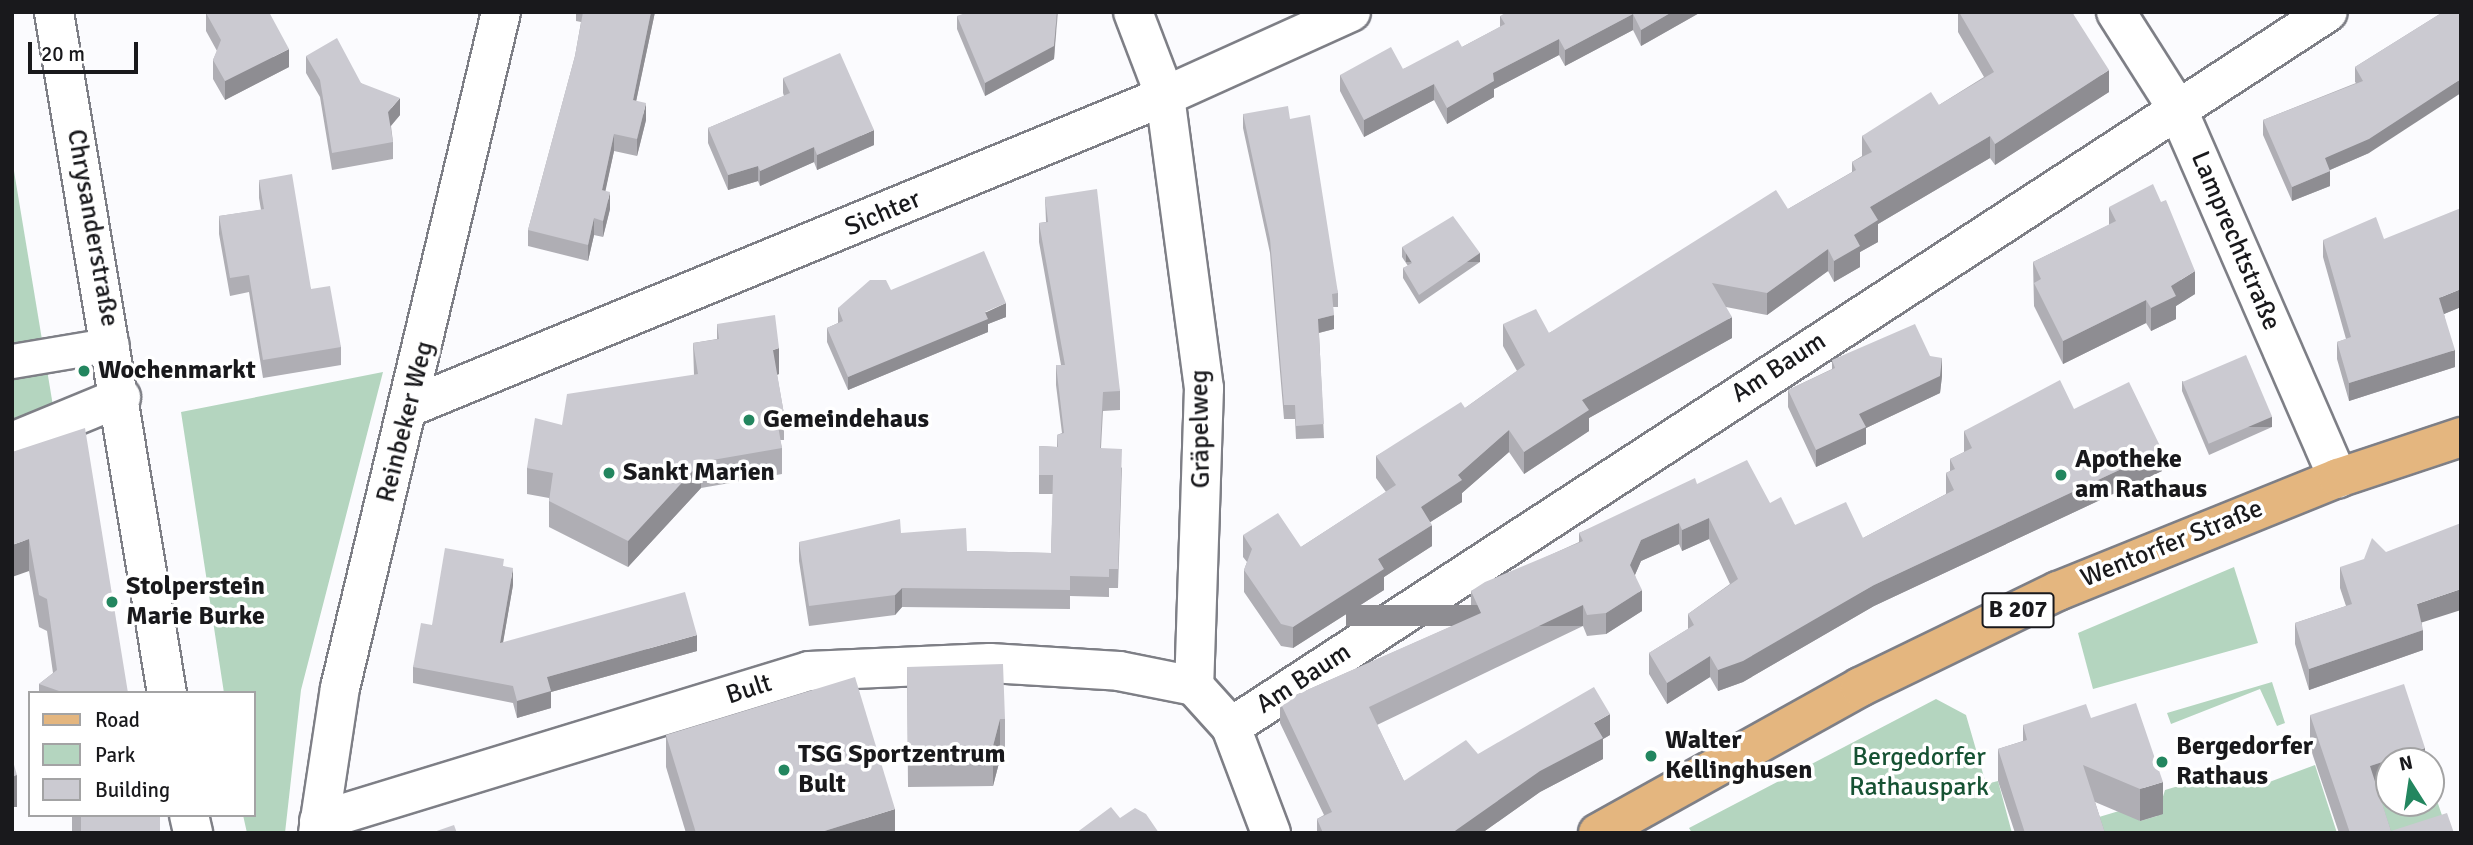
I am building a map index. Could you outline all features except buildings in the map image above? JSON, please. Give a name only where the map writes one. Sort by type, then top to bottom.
[{"type":"main road","name":"Wentorfer Straße","points":[[1598,833],[1860,687],[2018,610],[2338,478],[2461,437]]},
{"type":"street","name":"Chrysanderstraße","points":[[54,12],[121,397],[167,691]]},
{"type":"street","name":"Reinbeker Weg","points":[[319,827],[340,688],[412,406],[501,12]]},
{"type":"street","name":"Gräpelweg","points":[[1133,12],[1165,96],[1204,388],[1194,686]]},
{"type":"street","name":"Sichter","points":[[412,406],[1165,96],[1351,12]]},
{"type":"street","name":"Lamprechtstraße","points":[[2116,12],[2177,108],[2338,478]]},
{"type":"street","name":"Am Baum","points":[[1231,727],[2328,12]]},
{"type":"street","points":[[12,361],[112,344]]},
{"type":"street","points":[[12,442],[121,397]]},
{"type":"street","name":"Bult","points":[[319,827],[809,671],[990,663],[1119,671],[1194,686]]},
{"type":"street","points":[[1194,686],[1231,727],[1271,833]]},
{"type":"green space","points":[[12,159],[53,406],[12,421]]},
{"type":"green space","points":[[383,372],[301,690],[285,833],[247,833],[243,817],[256,817],[256,691],[224,691],[181,412]]},
{"type":"green space","points":[[2234,567],[2258,643],[2093,689],[2078,633]]},
{"type":"green space","points":[[2272,682],[2285,723],[2277,726],[2260,689],[2171,724],[2167,713]]},
{"type":"green space","name":"Bergedorfer Rathauspark","points":[[1936,699],[1966,715],[1986,784],[1998,781],[2012,833],[1692,833],[1689,828]]},
{"type":"green space","points":[[2315,765],[2337,833],[2095,833],[2099,817],[2129,808],[2140,821],[2157,816],[2165,790],[2222,773],[2246,773],[2256,787]]},
{"type":"green space","points":[[2386,817],[2443,817],[2448,833],[2391,833]]},
{"type":"place","name":"Wochenmarkt","points":[[84,371]]},
{"type":"place","name":"Gemeindehaus","points":[[749,420]]},
{"type":"place","name":"Sankt Marien","points":[[609,473]]},
{"type":"place","name":"Apotheke am Rathaus","points":[[2061,475]]},
{"type":"place","name":"Stolperstein Marie Burke","points":[[112,602]]},
{"type":"place","name":"Walter Kellinghusen","points":[[1651,756]]},
{"type":"place","name":"Bergedorfer Rathaus","points":[[2162,762]]},
{"type":"place","name":"TSG Sportzentrum Bult","points":[[784,770]]}]
